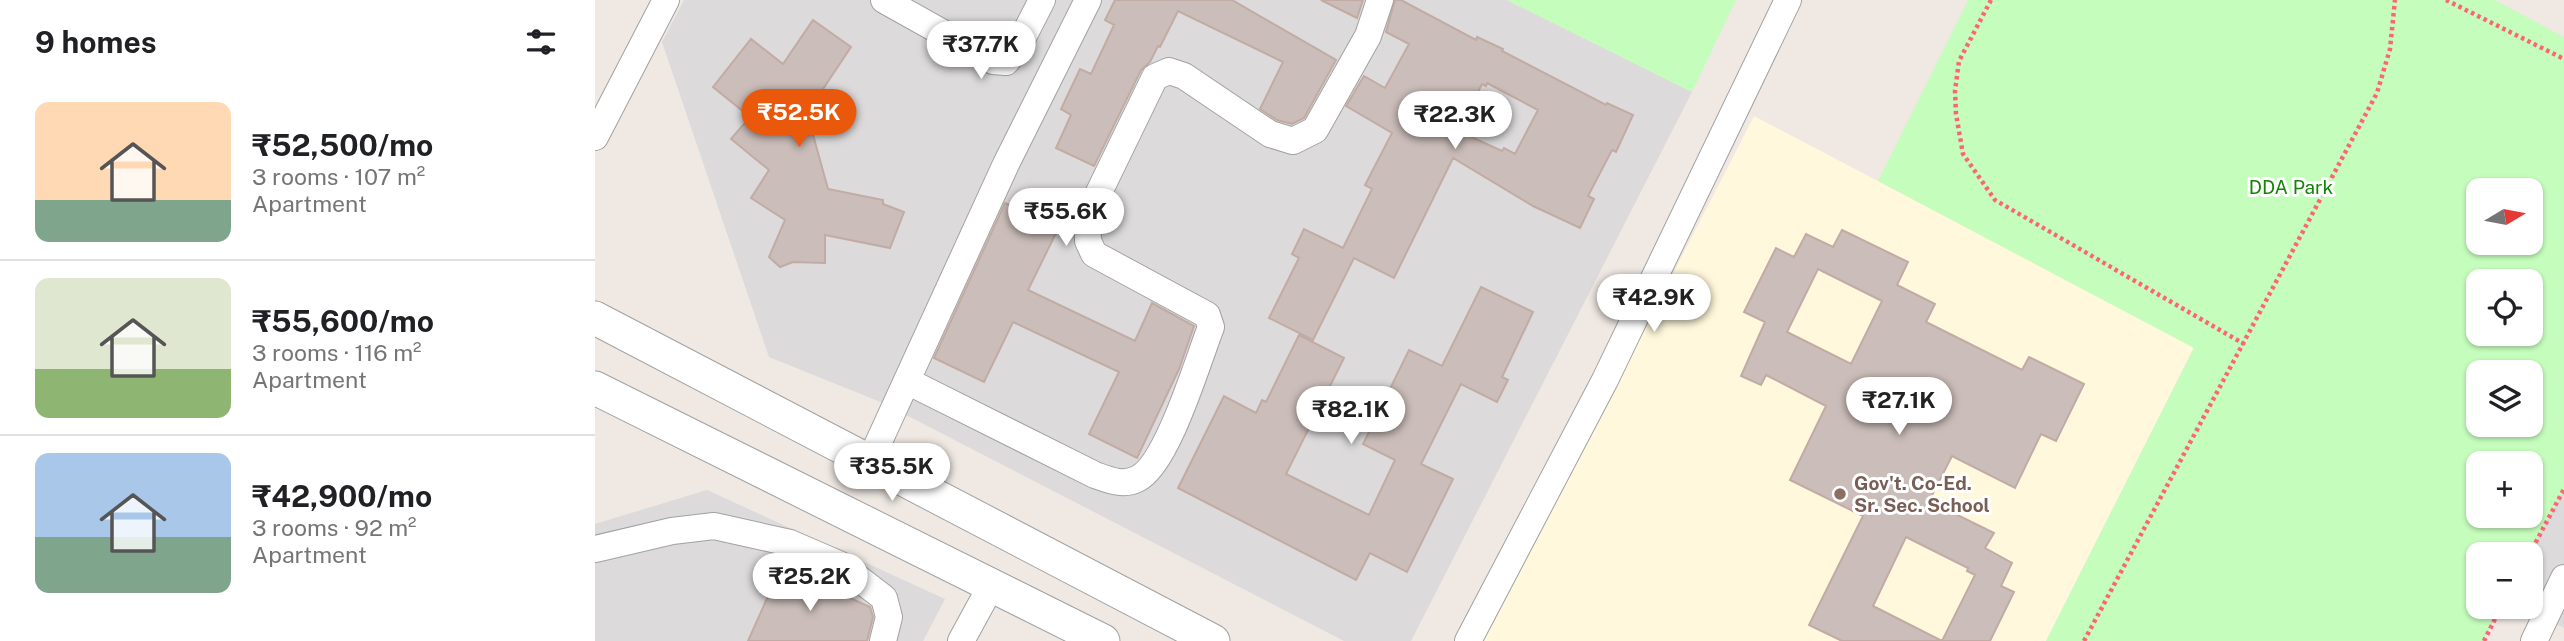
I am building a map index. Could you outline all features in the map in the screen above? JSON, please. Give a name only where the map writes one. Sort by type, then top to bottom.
[{"type":"street","points":[[595,137],[666,0]]},
{"type":"street","points":[[884,0],[993,61],[1006,62],[1017,49],[1042,0]]},
{"type":"street","points":[[870,461],[1006,164],[1088,0]]},
{"type":"street","points":[[907,380],[1095,475],[1120,482],[1140,478],[1165,449],[1211,327],[1207,315],[1094,254],[1088,241],[1087,217],[1155,77],[1169,71],[1184,76],[1270,134],[1293,141],[1315,130],[1368,36],[1381,0]]},
{"type":"street","points":[[1468,641],[1605,380],[1789,0]]},
{"type":"street","points":[[595,318],[1213,641]]},
{"type":"street","points":[[595,388],[1103,641]]},
{"type":"street","points":[[595,549],[671,531],[714,527],[790,543],[841,565],[884,598],[890,617],[884,641]]},
{"type":"street","points":[[2534,641],[2564,578]]},
{"type":"street","points":[[961,641],[991,586]]},
{"type":"path","points":[[1991,0],[1959,61],[1955,91],[1963,154],[1996,200],[2244,344]]},
{"type":"path","points":[[2084,641],[2377,93],[2390,49],[2395,0]]},
{"type":"path","points":[[2446,0],[2564,59]]},
{"type":"path","points":[[2536,542],[2564,489]]},
{"type":"path","points":[[2484,641],[2495,619]]},
{"type":"shaded area","points":[[684,0],[1507,0],[1692,92],[1411,641],[1344,641],[883,403],[769,357],[662,42]]},
{"type":"shaded area","name":"Gov't. Co-Ed. Sr. Sec. School","points":[[1754,116],[2194,347],[2046,641],[1484,641]]},
{"type":"shaded area","points":[[707,490],[945,599],[923,641],[595,641],[595,524]]},
{"type":"shaded area","points":[[2564,490],[2564,628],[2543,617],[2543,542],[2535,542]]},
{"type":"green space","points":[[1507,0],[1736,0],[1692,92]]},
{"type":"green space","name":"DDA Park","points":[[1968,0],[2495,0],[2564,37],[2564,490],[2543,528],[2543,451],[2466,451],[2466,528],[2543,528],[2535,542],[2466,542],[2466,619],[2494,619],[2483,641],[2046,641],[2194,348],[1878,181]]},
{"type":"building","points":[[1115,0],[1232,0],[1336,60],[1304,118],[1292,124],[1277,120],[1260,109],[1283,62],[1178,11],[1160,47],[1158,46],[1150,62],[1141,70],[1094,166],[1056,148],[1071,115],[1061,109],[1080,69],[1091,74],[1114,25],[1105,20]]},
{"type":"building","points":[[1321,0],[1363,0],[1357,18]]},
{"type":"building","points":[[1395,0],[1401,0],[1476,40],[1477,37],[1503,49],[1502,51],[1606,105],[1607,103],[1633,115],[1616,152],[1612,150],[1588,196],[1594,199],[1580,228],[1533,206],[1453,158],[1394,278],[1354,258],[1313,340],[1269,318],[1299,258],[1292,254],[1304,229],[1343,248],[1372,189],[1365,185],[1392,133],[1346,106],[1364,76],[1385,88],[1409,44],[1386,32]],"holes":[[[1487,83],[1538,110],[1515,154],[1458,131],[1482,84],[1486,86]]]},
{"type":"building","points":[[813,20],[851,47],[807,113],[828,189],[883,200],[883,204],[904,212],[890,248],[825,235],[825,263],[793,262],[780,267],[769,257],[785,220],[751,198],[769,170],[731,139],[750,117],[713,87],[751,39],[783,64]]},
{"type":"building","points":[[1005,203],[1058,229],[1028,290],[1135,341],[1152,303],[1194,326],[1179,369],[1137,458],[1089,434],[1119,372],[1013,322],[984,382],[934,358]]},
{"type":"building","points":[[1842,230],[1908,262],[1897,285],[1935,304],[1926,322],[2022,370],[2029,357],[2084,384],[2056,441],[2041,434],[2015,488],[1952,456],[1929,501],[1994,533],[1985,548],[2012,563],[2001,586],[2014,592],[1990,641],[1942,641],[1842,641],[1809,625],[1863,516],[1790,480],[1826,406],[1766,375],[1761,385],[1741,376],[1765,322],[1744,312],[1776,248],[1794,257],[1806,234],[1833,247]],"holes":[[[1818,269],[1882,301],[1851,364],[1787,332]],[[1906,537],[1968,568],[1967,571],[1975,575],[1942,641],[1873,606]]]},
{"type":"building","points":[[1481,287],[1533,312],[1502,377],[1508,380],[1497,402],[1461,384],[1421,464],[1453,479],[1407,572],[1370,553],[1356,580],[1178,488],[1224,396],[1256,413],[1262,400],[1266,402],[1299,335],[1344,358],[1286,474],[1369,515],[1395,460],[1363,444],[1409,350],[1442,366]]},
{"type":"building","points":[[781,567],[870,607],[873,617],[867,641],[748,641]]},
{"type":"place","name":"Gov't. Co-Ed. Sr. Sec. School","points":[[1840,494]]}]
